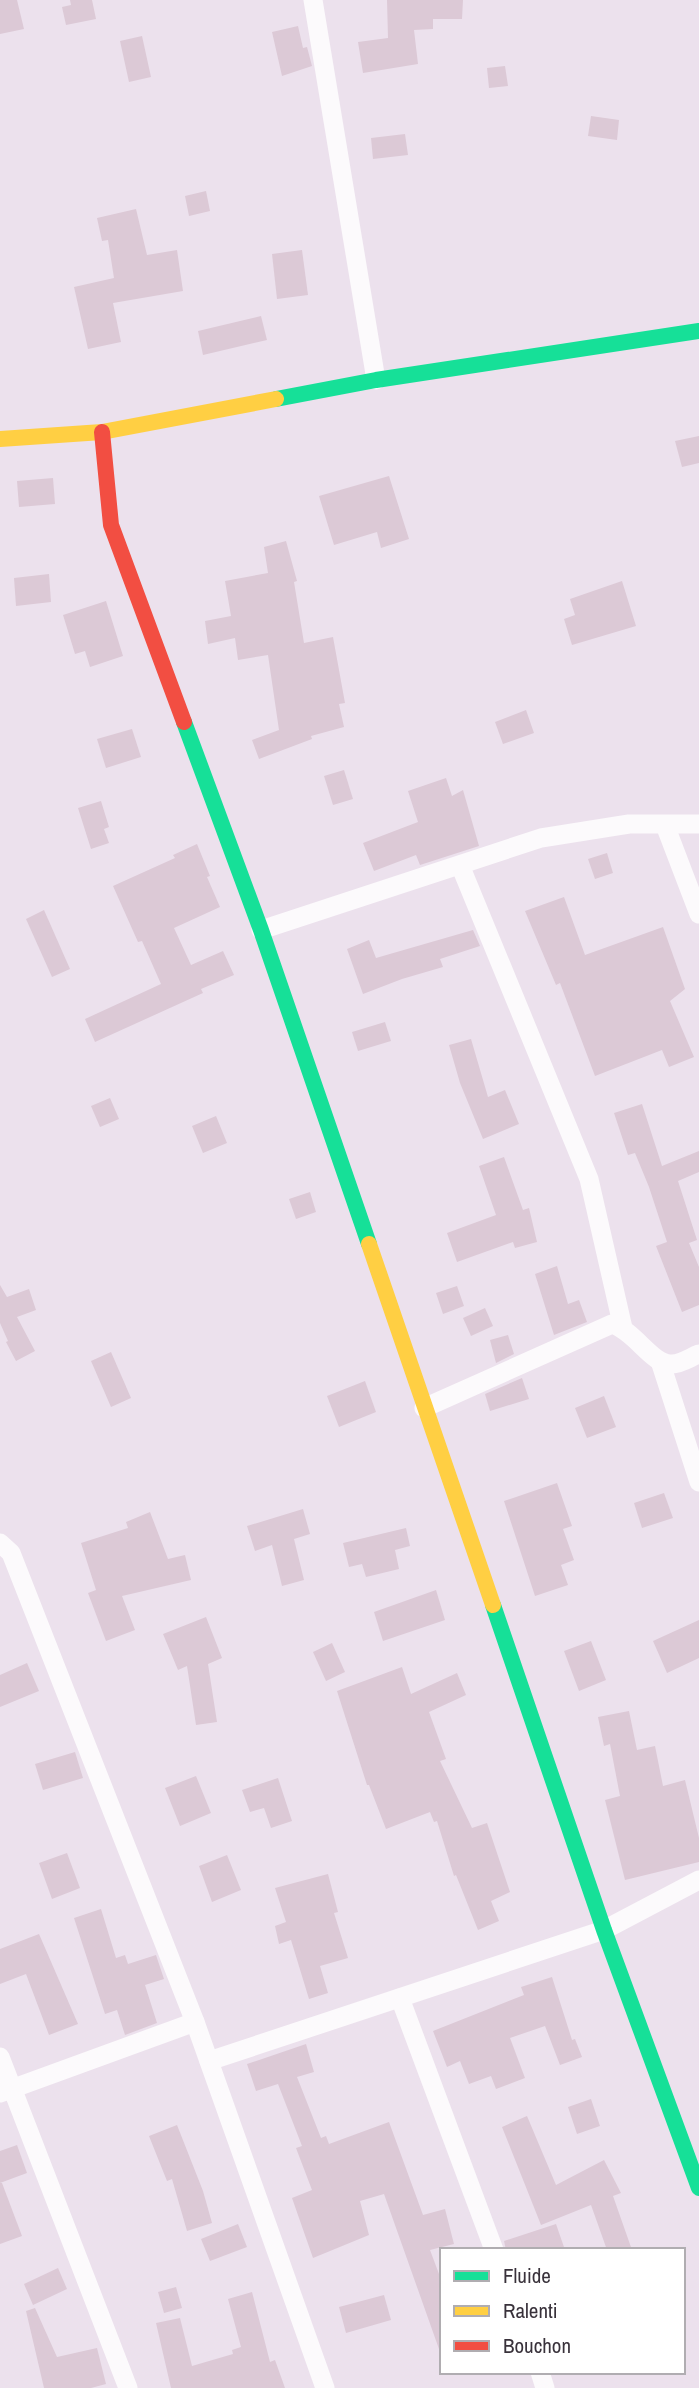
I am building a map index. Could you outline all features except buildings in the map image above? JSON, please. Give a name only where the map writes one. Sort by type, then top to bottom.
[{"type":"street","points":[[313,0],[376,380]]},
{"type":"street","points":[[0,439],[102,432],[376,380],[699,331]]},
{"type":"street","points":[[102,432],[111,525],[261,930],[604,1930],[699,2188]]},
{"type":"street","points":[[261,930],[541,838],[629,824],[699,824]]},
{"type":"street","points":[[665,825],[699,915]]},
{"type":"street","points":[[460,865],[589,1179],[623,1328]]},
{"type":"street","points":[[424,1408],[612,1324],[623,1328],[661,1364],[699,1482]]},
{"type":"street","points":[[661,1364],[675,1364],[699,1354]]},
{"type":"street","points":[[0,1543],[11,1553],[195,2022],[325,2388]]},
{"type":"street","points":[[209,2061],[604,1930],[699,1880]]},
{"type":"street","points":[[400,1998],[493,2248]]},
{"type":"street","points":[[5,2091],[195,2022]]},
{"type":"street","points":[[0,2057],[5,2091],[128,2388]]},
{"type":"traffic: fast","points":[[276,399],[376,380],[699,331]]},
{"type":"traffic: fast","points":[[184,722],[261,930],[369,1244]]},
{"type":"traffic: fast","points":[[493,1605],[604,1930],[699,2188]]},
{"type":"traffic: slow","points":[[0,439],[102,432],[276,399]]},
{"type":"traffic: slow","points":[[369,1244],[493,1605]]},
{"type":"traffic: jam","points":[[102,432],[111,525],[184,722]]}]
